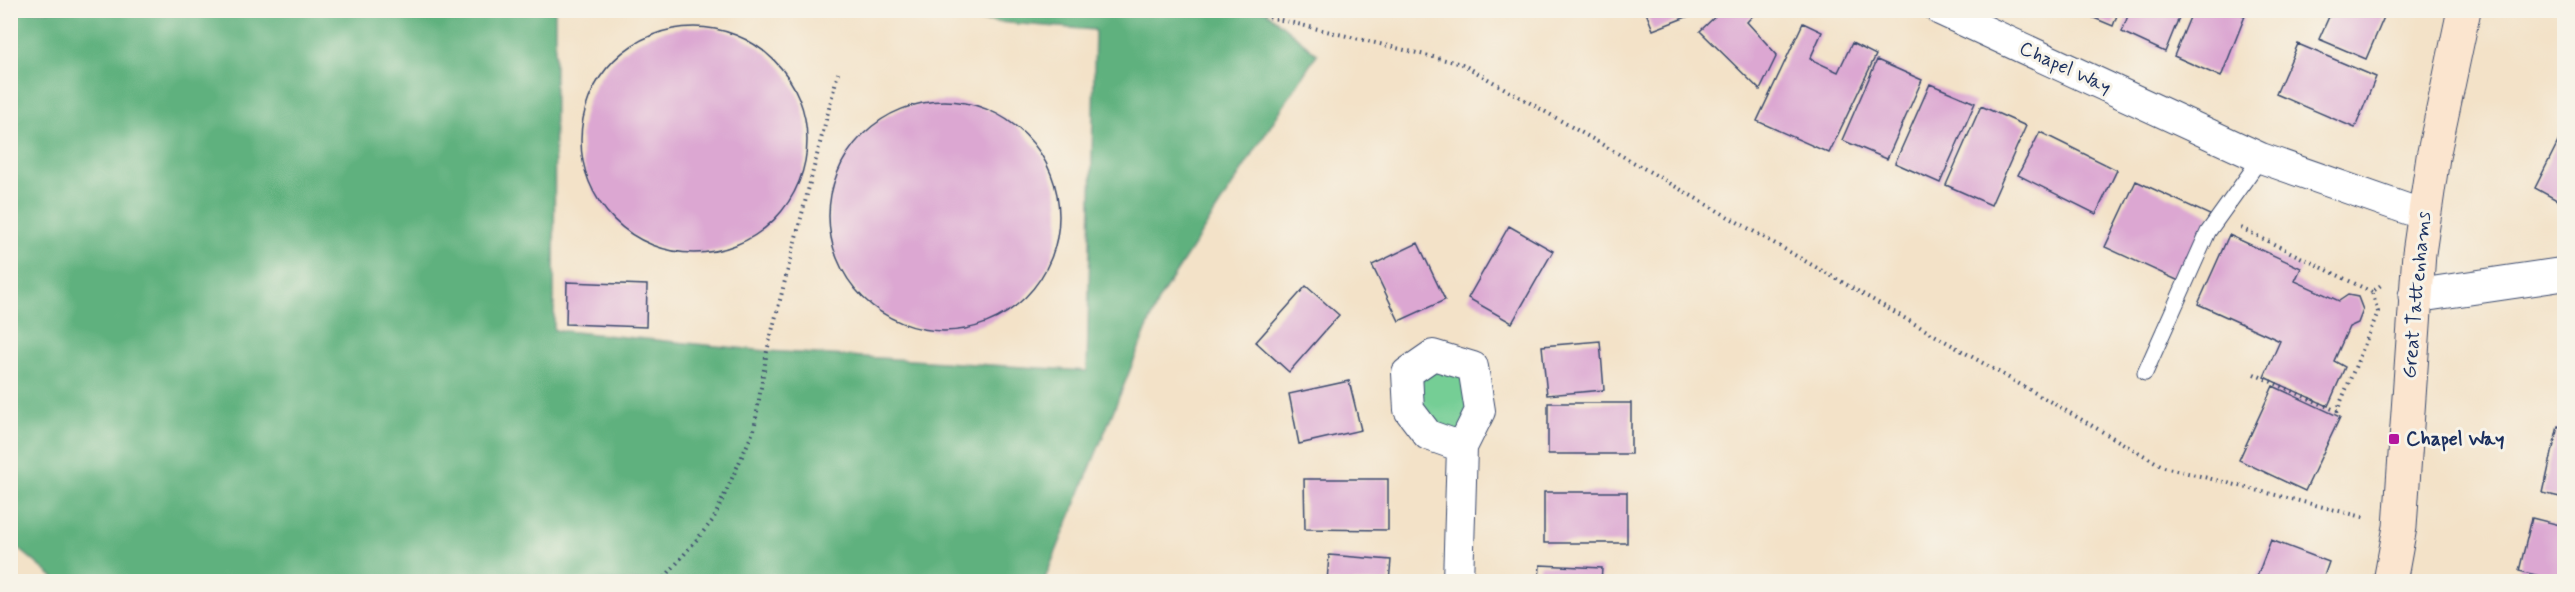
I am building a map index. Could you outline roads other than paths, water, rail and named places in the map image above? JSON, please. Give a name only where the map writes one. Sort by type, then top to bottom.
[{"type":"main road","name":"Great Tattenhams","points":[[2390,582],[2400,526],[2419,253],[2433,158],[2464,10]]},
{"type":"street","name":"Chapel Way","points":[[1940,10],[2261,158],[2424,215]]},
{"type":"street","points":[[2415,296],[2565,274]]},
{"type":"street","points":[[1458,582],[1462,447]]},
{"type":"lane","points":[[2145,373],[2208,232],[2261,158]]},
{"type":"place","name":"Chapel Way","points":[[2394,439]]}]
